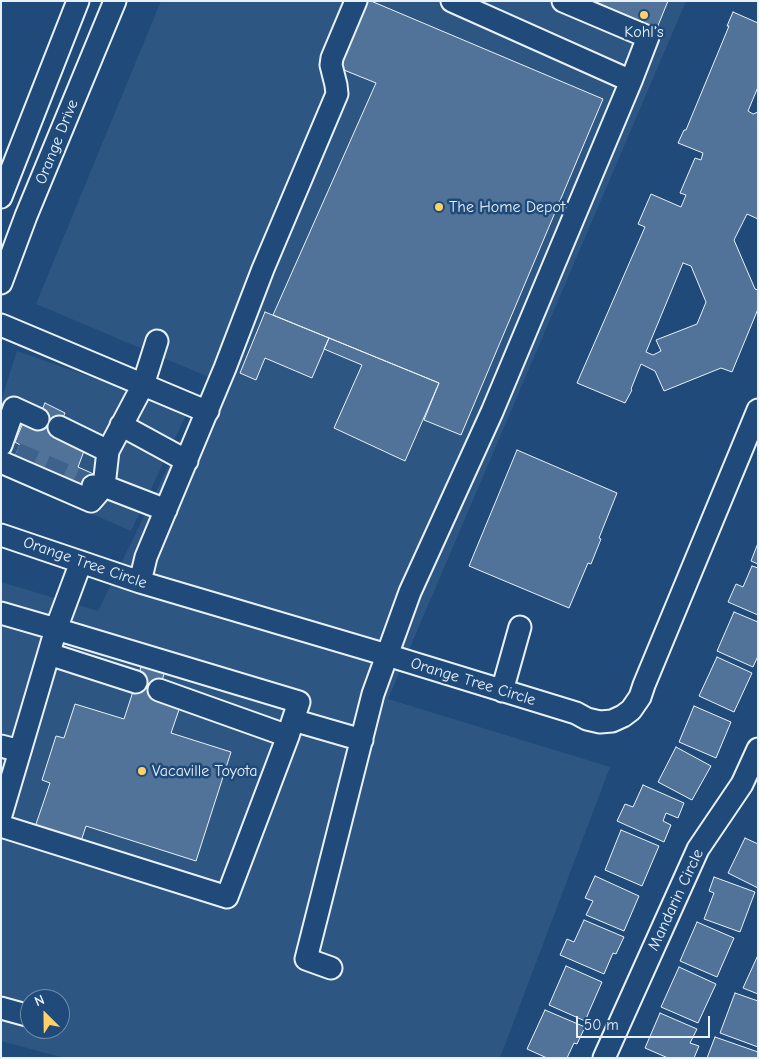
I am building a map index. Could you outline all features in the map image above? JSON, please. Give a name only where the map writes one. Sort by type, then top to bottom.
[{"type":"street","name":"Orange Drive","points":[[1,197],[78,1]]},
{"type":"street","name":"Orange Drive","points":[[1,283],[26,216],[115,1]]},
{"type":"street","points":[[140,582],[146,557],[187,462],[245,320],[263,269],[337,94],[331,65],[332,58],[356,1]]},
{"type":"street","points":[[452,1],[631,81]]},
{"type":"street","points":[[332,968],[306,959],[373,694],[410,592],[492,412],[648,37],[562,1]]},
{"type":"street","points":[[1,325],[208,411]]},
{"type":"street","points":[[38,419],[14,408],[5,452],[91,501],[99,486],[108,451],[143,385],[157,341]]},
{"type":"street","name":"Orange Tree Circle","points":[[1,535],[140,582],[387,655],[576,713],[587,719],[600,722],[612,721],[631,710],[640,697],[758,412]]},
{"type":"street","points":[[121,425],[187,462]]},
{"type":"street","points":[[59,427],[108,451]]},
{"type":"street","points":[[99,486],[166,510]]},
{"type":"street","points":[[1,815],[11,748],[49,654],[56,629],[81,562]]},
{"type":"street","points":[[1,613],[299,702],[291,728],[227,897],[1,826]]},
{"type":"street","points":[[502,691],[520,627]]},
{"type":"street","points":[[49,654],[136,682]]},
{"type":"street","points":[[159,690],[291,728],[362,740]]},
{"type":"street","name":"Mandarin Circle","points":[[604,1058],[698,849],[742,784],[758,749]]},
{"type":"street","points":[[1,1008],[20,1013]]},
{"type":"shaded area","points":[[161,1],[686,1],[388,699],[610,767],[500,1058],[64,1058],[1,1041],[1,582],[98,611],[211,378],[36,304]]},
{"type":"shaded area","points":[[17,351],[188,411],[131,531],[1,474],[1,401]]},
{"type":"building","name":"The Home Depot","points":[[366,1],[371,1],[603,99],[461,435],[424,420],[439,383],[273,315],[376,83],[339,68]]},
{"type":"building","name":"Kohl's","points":[[593,1],[668,1],[657,28]]},
{"type":"building","points":[[733,12],[758,23],[758,87],[748,111],[753,114],[758,112],[758,219],[747,214],[734,240],[755,289],[758,290],[758,309],[732,372],[721,368],[664,391],[655,371],[641,364],[632,390],[625,403],[577,383],[645,227],[638,224],[651,194],[681,207],[686,195],[680,193],[695,158],[701,160],[703,153],[678,143],[684,130],[686,130],[729,26],[727,26]],"holes":[[[683,263],[691,266],[706,302],[697,324],[656,340],[661,351],[653,355],[646,352]]]},
{"type":"building","points":[[265,312],[329,338],[312,378],[265,358],[256,380],[240,373]]},
{"type":"building","points":[[329,338],[439,383],[405,461],[334,428],[362,365],[324,349]]},
{"type":"building","points":[[45,403],[65,413],[55,436],[70,442],[69,445],[84,451],[78,467],[98,476],[90,493],[13,461],[20,445],[15,442],[23,423],[34,428]]},
{"type":"building","points":[[517,450],[617,493],[591,564],[588,563],[569,608],[469,566]]},
{"type":"building","points":[[758,543],[758,564],[751,561]]},
{"type":"building","points":[[752,566],[758,568],[758,615],[728,602],[736,584],[743,587]]},
{"type":"building","points":[[734,612],[758,622],[758,656],[753,667],[717,651]]},
{"type":"building","points":[[717,657],[752,673],[734,712],[699,696]]},
{"type":"building","points":[[143,661],[166,668],[158,693],[182,701],[171,733],[231,752],[196,861],[86,826],[80,844],[34,830],[50,783],[42,780],[56,736],[64,738],[75,704],[124,719]]},
{"type":"building","points":[[694,706],[731,722],[716,758],[679,742]]},
{"type":"building","points":[[676,747],[711,766],[692,800],[658,782]]},
{"type":"building","points":[[643,785],[684,803],[678,818],[666,813],[663,821],[671,825],[664,842],[617,821],[625,804],[633,807]]},
{"type":"building","points":[[621,830],[659,846],[642,886],[605,870]]},
{"type":"building","points":[[745,838],[758,844],[758,888],[728,873]]},
{"type":"building","points":[[595,876],[639,896],[624,931],[586,915],[593,901],[585,898]]},
{"type":"building","points":[[714,877],[755,892],[740,932],[704,919],[714,893],[709,891]]},
{"type":"building","points":[[584,920],[624,937],[616,954],[613,953],[604,974],[560,955],[567,939],[574,942]]},
{"type":"building","points":[[697,922],[734,938],[717,977],[680,961]]},
{"type":"building","points":[[758,955],[758,994],[743,988]]},
{"type":"building","points":[[566,966],[602,982],[585,1021],[549,1005]]},
{"type":"building","points":[[679,967],[716,984],[698,1023],[661,1007]]},
{"type":"building","points":[[735,993],[758,1001],[758,1047],[720,1033]]},
{"type":"building","points":[[545,1010],[585,1027],[577,1044],[574,1043],[567,1058],[547,1058],[527,1049]]},
{"type":"building","points":[[660,1013],[697,1029],[690,1043],[699,1046],[694,1058],[668,1058],[645,1048]]},
{"type":"building","points":[[715,1037],[758,1052],[758,1058],[707,1058]]},
{"type":"tunnel","points":[[16,453],[93,486]]},
{"type":"place","name":"Kohl's","points":[[644,15]]},
{"type":"place","name":"The Home Depot","points":[[439,207]]},
{"type":"place","name":"Vacaville Toyota","points":[[142,771]]}]
